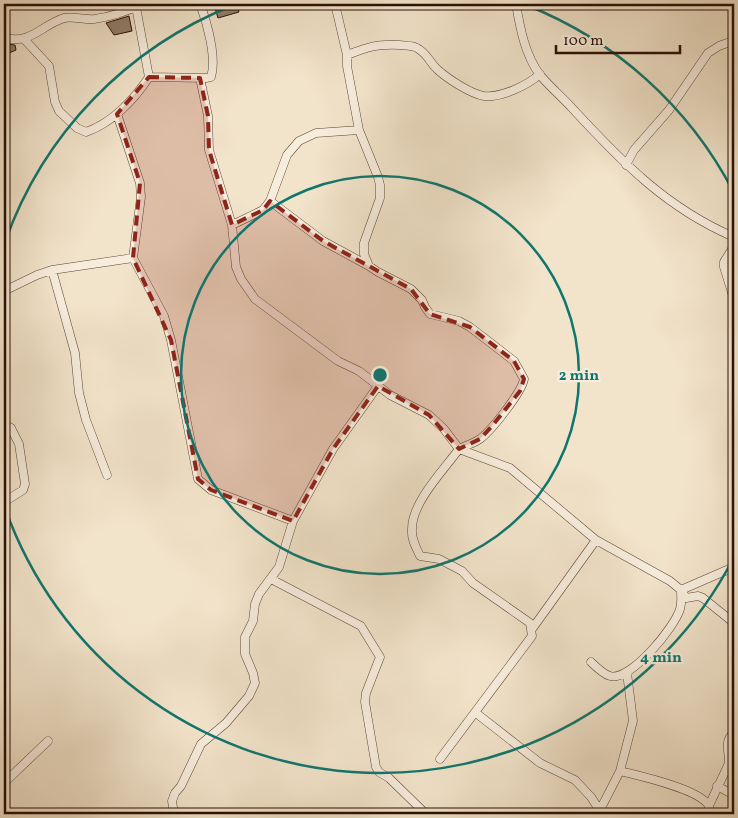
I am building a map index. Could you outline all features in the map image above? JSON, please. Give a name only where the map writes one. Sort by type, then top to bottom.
[{"type":"street","points":[[149,77],[210,77],[213,59],[206,21],[200,4]]},
{"type":"street","points":[[335,4],[347,55],[347,66],[359,130],[380,185],[380,198],[364,243],[364,254],[369,266]]},
{"type":"street","points":[[516,4],[528,53],[540,74],[626,165],[680,209],[715,229],[734,237]]},
{"type":"street","points":[[4,38],[24,39],[65,18],[95,19],[139,5],[149,77],[131,102],[95,129],[86,132],[73,125],[59,111],[55,102],[49,66],[24,39]]},
{"type":"street","points":[[626,165],[634,150],[669,110],[708,53],[719,46],[734,42]]},
{"type":"street","points":[[347,55],[380,44],[416,47],[423,52],[437,70],[475,94],[485,96],[498,95],[530,84],[540,74]]},
{"type":"street","points":[[200,78],[208,116],[208,150],[232,225],[236,267],[241,279],[255,299],[338,361],[360,371],[390,395],[429,415],[444,429],[459,449],[510,468],[596,540],[670,581],[681,590],[686,598],[698,596],[703,598],[734,623]]},
{"type":"street","points":[[117,114],[140,183],[141,197],[134,258],[164,316],[171,340],[198,478],[211,490],[293,521]]},
{"type":"street","points":[[232,225],[263,210],[270,201],[287,155],[300,141],[316,132],[359,130]]},
{"type":"street","points":[[270,201],[323,241],[411,289],[422,300],[430,314],[459,321],[470,327],[514,361],[524,379],[520,391],[480,439],[459,449],[420,502],[414,514],[412,536],[420,556],[438,559],[462,571],[473,583],[530,623],[532,629],[532,636],[476,714],[440,760]]},
{"type":"street","points":[[734,246],[726,257],[724,267],[734,299]]},
{"type":"street","points":[[4,291],[52,270],[134,258]]},
{"type":"street","points":[[52,270],[75,353],[79,393],[86,420],[107,475]]},
{"type":"street","points":[[174,814],[172,802],[174,794],[189,772],[195,754],[201,744],[226,723],[249,696],[255,683],[245,654],[245,637],[253,621],[255,604],[259,594],[278,567],[293,521],[333,449],[378,386]]},
{"type":"street","points":[[4,424],[11,428],[19,444],[25,484],[23,490],[4,502]]},
{"type":"street","points":[[532,629],[596,540]]},
{"type":"street","points":[[681,590],[734,567]]},
{"type":"street","points":[[271,579],[361,626],[380,657],[366,693],[365,702],[376,767],[379,772],[389,778],[426,814]]},
{"type":"street","points":[[591,662],[610,676],[627,673],[640,663],[670,628],[680,609],[681,590]]},
{"type":"street","points":[[601,812],[620,771],[633,721],[627,673]]},
{"type":"street","points":[[476,714],[540,764],[575,780],[591,796],[601,812]]},
{"type":"street","points":[[709,810],[717,786],[728,765],[728,741],[734,732]]},
{"type":"street","points":[[4,783],[48,742]]},
{"type":"street","points":[[620,771],[678,788],[701,798],[709,810]]},
{"type":"street","points":[[717,786],[734,795]]},
{"type":"highlighted area","points":[[149,77],[200,78],[208,116],[209,150],[232,225],[263,210],[270,201],[323,241],[411,289],[430,314],[470,327],[514,361],[524,379],[520,391],[480,439],[459,449],[429,415],[378,386],[333,449],[293,521],[211,490],[198,479],[171,340],[133,258],[140,183],[117,114]]},
{"type":"building","points":[[217,4],[236,4],[239,12],[218,18],[215,8],[218,8]]},
{"type":"building","points":[[129,16],[132,31],[114,35],[106,23]]},
{"type":"building","points":[[6,44],[15,45],[16,50],[9,53]]}]
